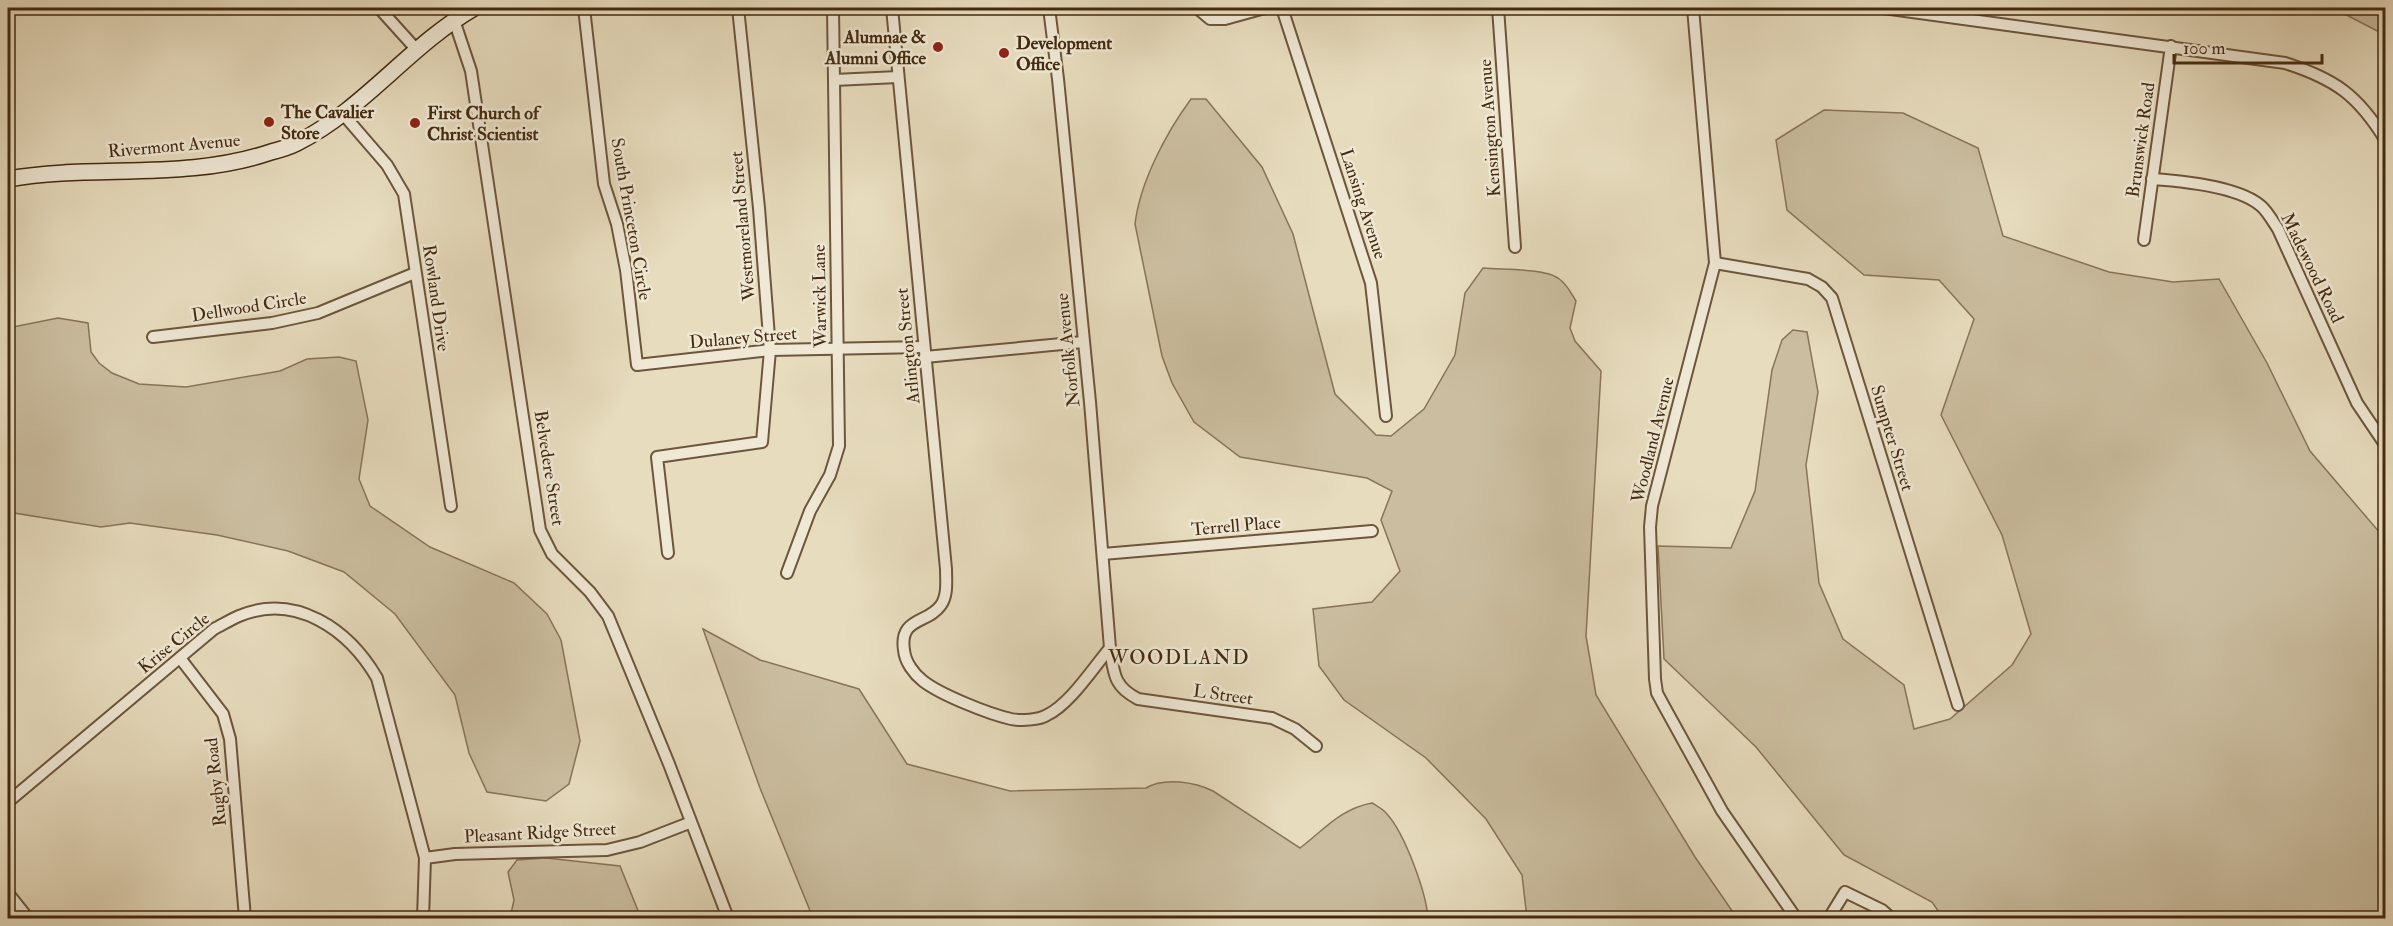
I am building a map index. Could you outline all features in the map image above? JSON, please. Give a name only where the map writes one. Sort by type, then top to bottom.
[{"type":"main road","name":"Rivermont Avenue","points":[[8,179],[242,162],[295,144],[343,114],[416,49],[474,8]]},
{"type":"street","points":[[379,8],[416,49]]},
{"type":"street","name":"South Princeton Circle","points":[[584,8],[604,184],[617,224],[626,270],[637,365]]},
{"type":"street","name":"Westmoreland Street","points":[[668,553],[657,457],[762,442],[770,350],[759,208],[738,8]]},
{"type":"street","name":"Warwick Lane","points":[[788,573],[810,511],[830,475],[839,446],[833,8]]},
{"type":"street","name":"Arlington Street","points":[[892,8],[946,589],[941,604],[908,627],[904,637],[907,662],[922,681],[982,710],[1014,720],[1047,716],[1062,705],[1110,648]]},
{"type":"street","name":"Norfolk Avenue","points":[[1049,8],[1058,79],[1110,648],[1115,678],[1121,689]]},
{"type":"street","points":[[1197,8],[1210,19],[1225,19],[1265,8]]},
{"type":"street","name":"Lansing Avenue","points":[[1282,8],[1371,283],[1386,416]]},
{"type":"street","name":"Kensington Avenue","points":[[1498,8],[1515,247]]},
{"type":"street","name":"Woodland Avenue","points":[[1692,8],[1715,263],[1652,506],[1650,527],[1655,679],[1657,693],[1722,811],[1796,918]]},
{"type":"street","points":[[1884,8],[2171,45],[2285,63],[2318,74],[2348,93],[2374,123],[2385,141]]},
{"type":"street","name":"Belvedere Street","points":[[454,20],[471,71],[540,530],[552,554],[590,592],[608,616],[669,764],[689,823],[728,918]]},
{"type":"street","name":"Brunswick Road","points":[[2144,240],[2171,45]]},
{"type":"street","points":[[834,80],[898,77]]},
{"type":"street","name":"Rowland Drive","points":[[343,114],[387,165],[404,194],[451,506]]},
{"type":"street","name":"Madewood Road","points":[[2152,178],[2201,185],[2240,195],[2262,207],[2278,230],[2357,403],[2385,446]]},
{"type":"street","name":"Sumpter Street","points":[[1715,263],[1808,279],[1822,287],[1832,298],[1958,705]]},
{"type":"street","name":"Dellwood Circle","points":[[153,337],[272,323],[318,313],[415,273]]},
{"type":"street","name":"Dulaney Street","points":[[637,365],[770,350],[837,348],[925,352],[1083,342]]},
{"type":"street","name":"Terrell Place","points":[[1103,554],[1372,531]]},
{"type":"street","name":"Krise Circle","points":[[8,802],[214,629],[240,616],[266,609],[301,612],[320,619],[343,636],[360,653],[377,678],[424,858],[423,918]]},
{"type":"street","name":"Rugby Road","points":[[180,658],[216,703],[226,721],[230,739],[245,918]]},
{"type":"street","name":"L Street","points":[[1121,689],[1138,699],[1272,718],[1295,729],[1316,746]]},
{"type":"street","name":"Pleasant Ridge Street","points":[[424,858],[455,854],[607,850],[640,842],[689,823]]},
{"type":"street","points":[[1829,918],[1845,892],[1882,910],[1891,918]]},
{"type":"street","points":[[8,893],[28,918]]},
{"type":"shaded area","points":[[2333,8],[2385,9],[2385,35]]},
{"type":"shaded area","points":[[1191,99],[1206,99],[1262,167],[1293,234],[1335,394],[1376,435],[1391,436],[1424,409],[1455,355],[1465,293],[1483,268],[1542,272],[1551,275],[1564,283],[1576,301],[1570,328],[1575,341],[1601,371],[1586,636],[1596,695],[1695,857],[1737,918],[1527,918],[1522,875],[1486,819],[1426,758],[1344,700],[1319,666],[1313,609],[1372,602],[1400,571],[1381,520],[1392,491],[1367,478],[1240,457],[1194,422],[1172,383],[1162,356],[1135,224],[1148,175],[1172,127]]},
{"type":"shaded area","points":[[1824,110],[1903,113],[1978,148],[2003,236],[2109,272],[2173,282],[2219,279],[2267,363],[2310,451],[2385,536],[2385,918],[1943,918],[1932,902],[1844,855],[1756,747],[1664,659],[1658,546],[1731,548],[1755,491],[1772,370],[1782,340],[1793,330],[1807,332],[1818,392],[1806,465],[1819,583],[1843,639],[1904,685],[1914,729],[1950,719],[2012,665],[2031,634],[2002,535],[1941,415],[1974,319],[1939,280],[1864,275],[1787,210],[1776,140]]},
{"type":"shaded area","points":[[58,318],[88,323],[91,352],[99,363],[112,373],[139,384],[186,387],[280,371],[307,359],[339,357],[356,361],[368,420],[359,479],[370,506],[430,547],[514,583],[547,614],[561,640],[580,741],[569,784],[546,801],[487,792],[469,753],[455,695],[395,614],[344,572],[288,551],[217,535],[130,523],[101,527],[8,512],[8,325],[13,327]]},
{"type":"shaded area","points":[[703,629],[760,660],[859,689],[907,764],[1010,791],[1146,788],[1170,782],[1189,783],[1213,791],[1300,848],[1342,815],[1372,803],[1385,812],[1401,835],[1419,879],[1428,918],[813,918],[760,788]]},
{"type":"shaded area","points":[[546,858],[620,866],[641,918],[510,918],[514,900],[508,872],[517,860]]},
{"type":"place","name":"Alumnae & Alumni Office","points":[[938,47]]},
{"type":"place","name":"Development Office","points":[[1004,53]]},
{"type":"place","name":"The Cavalier Store","points":[[269,122]]},
{"type":"place","name":"First Church of Christ Scientist","points":[[415,123]]},
{"type":"district","name":"WOODLAND","points":[[1179,657]]}]
